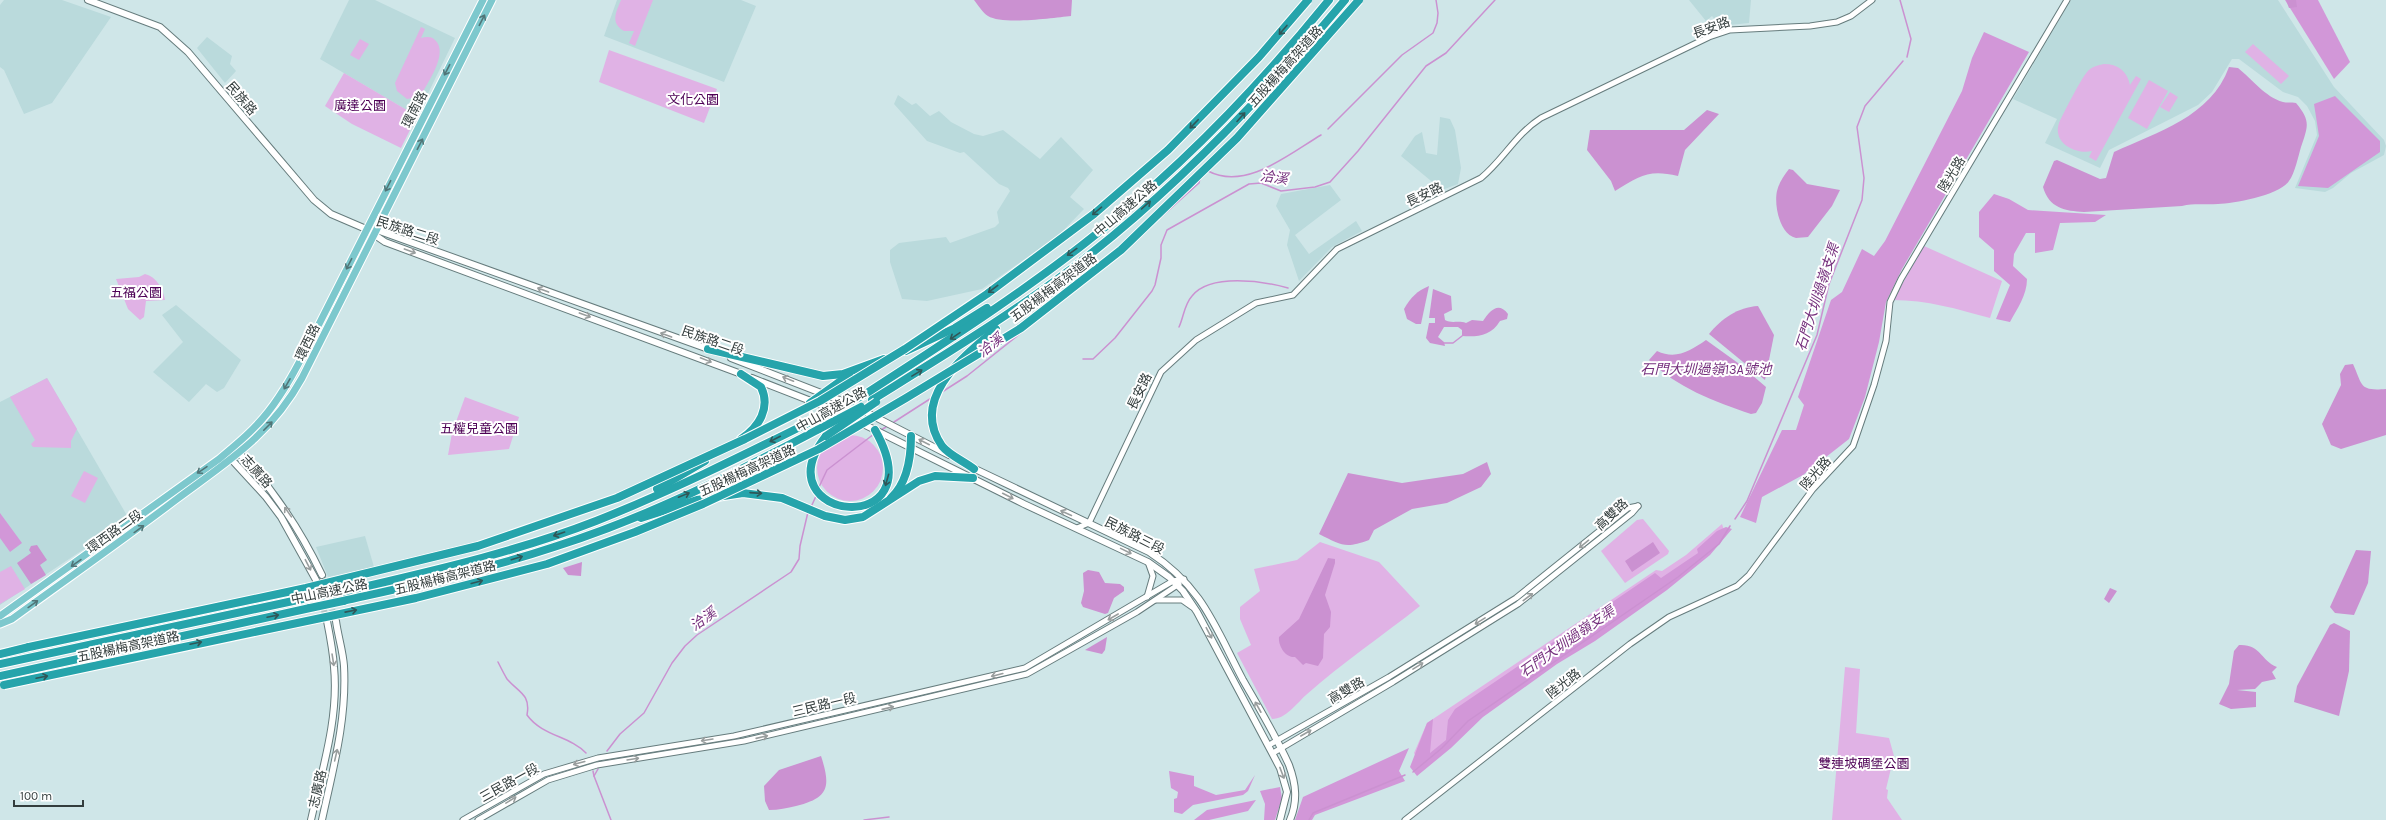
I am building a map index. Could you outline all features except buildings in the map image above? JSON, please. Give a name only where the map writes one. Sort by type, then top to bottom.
[{"type":"highway","name":"五股楊梅高架道路","points":[[0,654],[306,588],[478,546],[617,498],[745,439],[820,400],[905,349],[987,294],[1094,214],[1168,150],[1259,57],[1308,0]]},
{"type":"highway","name":"中山高速公路","points":[[0,676],[310,608],[343,596],[536,541],[596,521],[727,463],[864,395],[996,308],[1085,243],[1164,176],[1219,123],[1329,0]]},
{"type":"highway","name":"中山高速公路","points":[[0,664],[213,620],[307,598],[343,596],[454,577],[583,537],[724,479],[874,401],[974,338],[1036,295],[1089,255],[1231,128],[1344,0]]},
{"type":"highway","name":"五股楊梅高架道路","points":[[2,686],[416,598],[547,564],[669,518],[819,449],[1021,328],[1121,250],[1237,138],[1359,0]]},
{"type":"highway","points":[[708,349],[823,376],[843,374],[860,369],[920,345],[955,328],[1028,284]]},
{"type":"highway","points":[[974,468],[943,447],[936,435],[932,416],[937,392],[944,380],[963,358],[1036,295]]},
{"type":"highway","points":[[596,521],[661,487],[737,442],[813,402],[860,369]]},
{"type":"highway","points":[[737,442],[748,434],[757,424],[763,415],[765,404],[761,387],[741,374]]},
{"type":"highway","points":[[874,401],[826,436],[813,457],[811,470],[813,482],[820,494],[829,502],[841,507],[854,508],[866,505],[877,498],[885,488],[889,475],[889,462],[875,430]]},
{"type":"highway","points":[[878,509],[896,493],[902,482],[911,447],[911,436]]},
{"type":"highway","points":[[583,537],[697,500],[743,493],[782,498],[825,516],[844,520],[863,517],[878,509],[919,481],[935,476],[973,478]]},
{"type":"main road","name":"民族路","points":[[88,0],[147,21],[170,34],[188,52],[319,205],[331,214],[366,229]]},
{"type":"main road","name":"環南路","points":[[366,229],[483,0]]},
{"type":"main road","name":"環南路","points":[[376,232],[492,0]]},
{"type":"main road","name":"民族路二段","points":[[366,229],[708,349],[852,405]]},
{"type":"main road","name":"環西路","points":[[229,450],[243,439],[268,413],[289,382],[366,229]]},
{"type":"main road","name":"民族路二段","points":[[376,232],[385,242],[741,374],[839,412]]},
{"type":"main road","name":"環西路","points":[[239,453],[274,420],[293,395],[376,232]]},
{"type":"main road","name":"民族路三段","points":[[852,405],[974,468],[1149,552],[1166,563],[1184,579],[1207,609],[1290,765],[1296,788],[1295,804],[1290,820]]},
{"type":"main road","name":"民族路三段","points":[[839,412],[1148,562],[1175,583],[1197,612],[1284,775],[1287,800],[1280,820]]},
{"type":"main road","name":"志廣路","points":[[229,450],[239,453],[268,484],[290,516],[322,575]]},
{"type":"main road","name":"志廣路","points":[[229,450],[232,460],[266,497],[281,517],[316,580]]},
{"type":"main road","name":"環西路二段","points":[[0,616],[127,527],[229,450]]},
{"type":"main road","name":"環西路二段","points":[[0,624],[12,619],[138,530],[232,460],[239,453]]},
{"type":"main road","name":"志廣路","points":[[311,820],[328,746],[334,702],[334,667],[327,621]]},
{"type":"main road","name":"志廣路","points":[[322,820],[341,731],[343,703],[344,665],[336,621]]},
{"type":"street","name":"長安路","points":[[1089,523],[1161,372],[1196,340],[1256,303],[1293,295],[1337,250],[1430,202],[1463,189],[1481,178],[1494,167],[1512,144],[1529,126],[1540,118],[1709,37],[1730,30],[1810,26],[1836,22],[1851,16],[1872,0]]},
{"type":"street","name":"陸光路","points":[[1405,820],[1630,644],[1669,617],[1737,586],[1749,575],[1813,489],[1853,446],[1860,432],[1886,341],[1890,302],[1901,279],[2066,0]]},
{"type":"street","name":"高雙路","points":[[1269,745],[1279,744],[1393,682],[1518,604],[1632,514],[1638,506],[1628,508],[1516,598],[1279,744],[1273,753]]},
{"type":"street","points":[[1076,528],[1089,523]]},
{"type":"street","points":[[1147,598],[1152,588],[1153,576],[1148,562]]},
{"type":"street","name":"三民路一段","points":[[463,820],[544,774],[598,758],[734,736],[1025,668],[1147,598],[1184,579]]},
{"type":"street","name":"三民路一段","points":[[478,820],[548,780],[592,767],[744,741],[1027,674],[1155,600],[1175,583]]},
{"type":"street","points":[[1155,600],[1182,600],[1197,612]]},
{"type":"shaded area","points":[[4,0],[62,0],[111,17],[52,103],[24,114],[4,70],[0,67],[0,5]]},
{"type":"shaded area","points":[[349,0],[375,0],[455,38],[417,116],[320,59]]},
{"type":"shaded area","points":[[617,0],[741,0],[756,6],[724,82],[604,36]]},
{"type":"shaded area","points":[[1689,0],[1751,0],[1749,23],[1720,26],[1712,16],[1706,21]]},
{"type":"shaded area","points":[[2071,0],[2278,0],[2334,87],[2384,140],[2386,146],[2384,155],[2351,173],[2333,188],[2325,192],[2295,188],[2317,135],[2315,121],[2307,106],[2298,97],[2283,92],[2239,59],[2232,59],[2212,92],[2198,105],[2109,150],[2100,168],[2045,143],[2057,119],[2013,99]]},
{"type":"shaded area","points":[[2285,0],[2318,0],[2350,62],[2334,79]]},
{"type":"shaded area","points":[[1984,32],[2029,52],[1902,269],[1886,302],[1879,342],[1865,397],[1849,439],[1803,475],[1762,497],[1756,523],[1740,517],[1782,430],[1796,430],[1804,405],[1798,397],[1831,300],[1842,292],[1862,249],[1874,256],[1885,241],[1962,91],[1972,58]]},
{"type":"shaded area","points":[[207,37],[232,56],[230,64],[236,71],[225,83],[197,48]]},
{"type":"shaded area","points":[[898,95],[912,105],[916,103],[930,116],[939,111],[951,122],[974,134],[983,136],[1003,130],[1040,159],[1061,137],[1093,170],[1070,197],[1084,209],[1059,235],[982,289],[927,301],[902,299],[890,262],[890,250],[899,243],[946,237],[950,243],[995,227],[999,223],[997,212],[1010,191],[1008,188],[999,184],[964,152],[960,153],[927,141],[894,104]]},
{"type":"shaded area","points":[[2335,96],[2380,141],[2380,152],[2328,188],[2298,186],[2319,136],[2314,104]]},
{"type":"shaded area","points":[[1440,117],[1450,119],[1455,130],[1461,168],[1458,184],[1442,190],[1401,156],[1415,136],[1422,132],[1426,153],[1437,155]]},
{"type":"shaded area","points":[[1330,185],[1341,200],[1295,235],[1309,254],[1356,221],[1362,231],[1332,247],[1299,281],[1287,245],[1290,230],[1276,206],[1281,194]]},
{"type":"shaded area","points":[[1994,194],[2009,199],[2028,210],[2106,215],[2095,222],[2060,223],[2053,250],[2035,253],[2035,233],[2026,233],[2014,254],[2013,266],[2027,279],[2027,285],[2021,302],[2010,322],[1996,319],[2010,285],[1994,271],[1994,250],[1979,237],[1979,212]]},
{"type":"shaded area","points":[[176,305],[241,360],[224,388],[217,392],[206,384],[189,402],[153,372],[183,342],[162,315]]},
{"type":"shaded area","points":[[47,378],[129,519],[0,605],[0,402]]},
{"type":"shaded area","points":[[0,513],[22,543],[10,552],[0,538]]},
{"type":"shaded area","points":[[1726,527],[1732,529],[1710,555],[1667,590],[1595,641],[1557,664],[1483,717],[1451,748],[1417,776],[1410,767],[1427,723],[1433,719],[1430,753],[1446,740],[1448,720],[1455,709],[1655,573],[1661,578],[1698,553],[1697,549],[1717,531]]},
{"type":"shaded area","points":[[365,536],[374,567],[328,577],[316,547]]},
{"type":"shaded area","points":[[1409,748],[1399,771],[1405,781],[1315,815],[1312,820],[1295,820],[1303,797]]},
{"type":"shaded area","points":[[1169,771],[1194,776],[1194,786],[1216,795],[1245,790],[1255,775],[1248,791],[1243,795],[1193,805],[1182,814],[1174,812],[1174,799],[1177,798],[1178,792],[1171,788]]},
{"type":"shaded area","points":[[1280,787],[1282,798],[1275,820],[1264,820],[1265,804],[1260,791]]},
{"type":"shaded area","points":[[1256,800],[1248,811],[1209,820],[1194,820],[1207,810]]},
{"type":"green space","points":[[621,0],[653,0],[635,46],[629,43],[634,31],[624,31],[620,28],[616,21],[615,17]]},
{"type":"green space","points":[[421,27],[425,29],[421,38],[432,38],[439,46],[439,60],[421,95],[407,99],[397,91],[395,83]]},
{"type":"green space","points":[[360,39],[369,44],[359,60],[350,55]]},
{"type":"green space","points":[[2253,44],[2289,76],[2281,84],[2245,52]]},
{"type":"green space","name":"文化公園","points":[[609,50],[717,89],[704,123],[599,82]]},
{"type":"green space","points":[[2104,64],[2114,65],[2121,69],[2127,76],[2130,85],[2136,76],[2141,79],[2096,161],[2089,157],[2092,151],[2079,151],[2062,142],[2058,130],[2059,123],[2084,76],[2089,70]]},
{"type":"green space","name":"廣達公園","points":[[344,73],[417,116],[401,148],[352,124],[325,106]]},
{"type":"green space","points":[[2149,80],[2168,91],[2147,129],[2128,118]]},
{"type":"green space","points":[[2170,92],[2178,97],[2169,112],[2160,107]]},
{"type":"green space","points":[[1924,246],[2002,281],[1990,318],[1930,303],[1893,300]]},
{"type":"green space","name":"五福公園","points":[[145,274],[153,278],[159,284],[165,300],[146,301],[144,317],[140,320],[128,309],[116,279],[139,277]]},
{"type":"green space","points":[[47,378],[77,429],[71,441],[71,448],[33,447],[31,444],[35,440],[10,397]]},
{"type":"green space","name":"五權兒童公園","points":[[465,397],[519,417],[509,449],[448,455],[452,433]]},
{"type":"green space","points":[[843,435],[857,435],[869,440],[878,449],[883,461],[881,481],[874,492],[857,501],[843,501],[831,496],[822,487],[817,475],[817,461],[822,449],[831,440]]},
{"type":"green space","points":[[84,471],[98,478],[85,503],[71,496]]},
{"type":"green space","points":[[1643,519],[1669,551],[1668,554],[1625,583],[1601,551],[1637,520]]},
{"type":"green space","points":[[1722,524],[1724,530],[1715,542],[1419,764],[1414,753],[1427,723],[1656,570],[1662,571],[1686,555]]},
{"type":"green space","points":[[1320,542],[1379,562],[1420,606],[1334,672],[1306,695],[1287,714],[1272,719],[1237,653],[1251,645],[1240,619],[1240,607],[1260,591],[1254,569],[1297,560]]},
{"type":"green space","points":[[11,566],[25,589],[0,604],[0,572]]},
{"type":"green space","name":"雙連坡碉堡公園","points":[[1845,667],[1860,669],[1856,733],[1889,738],[1894,756],[1886,789],[1888,790],[1887,798],[1902,820],[1832,820]]},
{"type":"water","points":[[974,0],[1072,0],[1071,16],[1028,20],[995,19],[986,15]]},
{"type":"water","points":[[2286,0],[2296,0],[2297,7],[2289,8]]},
{"type":"water","points":[[2229,67],[2238,68],[2276,100],[2296,103],[2306,119],[2307,124],[2305,134],[2296,165],[2289,181],[2284,186],[2256,198],[2225,204],[2084,212],[2064,209],[2049,200],[2043,187],[2054,161],[2057,160],[2100,179],[2106,178],[2114,152],[2165,130],[2196,111],[2209,99],[2221,84]]},
{"type":"water","points":[[1707,110],[1719,114],[1685,150],[1678,176],[1659,173],[1645,175],[1631,181],[1615,191],[1611,181],[1587,150],[1590,130],[1684,130]]},
{"type":"water","points":[[1789,169],[1793,170],[1807,184],[1840,190],[1832,206],[1808,237],[1796,238],[1785,231],[1777,211],[1777,191],[1782,179]]},
{"type":"water","points":[[1429,286],[1421,324],[1416,324],[1407,319],[1404,309],[1415,295]]},
{"type":"water","points":[[1433,289],[1451,296],[1452,310],[1444,314],[1445,320],[1466,323],[1472,320],[1483,321],[1491,311],[1498,308],[1501,308],[1508,314],[1507,319],[1500,321],[1493,330],[1479,336],[1462,336],[1462,330],[1458,327],[1444,327],[1438,337],[1444,342],[1445,346],[1430,343],[1426,338],[1429,323],[1435,323],[1435,318],[1429,318]]},
{"type":"water","name":"石門大圳過嶺13A號池","points":[[1758,306],[1774,335],[1765,380],[1709,334],[1719,323],[1737,311]]},
{"type":"water","name":"石門大圳過嶺13A號池","points":[[1706,340],[1738,363],[1766,387],[1762,403],[1756,413],[1751,414],[1697,393],[1671,378],[1649,360],[1657,351],[1670,355],[1683,353]]},
{"type":"water","points":[[2353,364],[2363,386],[2371,389],[2386,389],[2386,435],[2341,449],[2331,445],[2322,424],[2341,385],[2340,374],[2345,365]]},
{"type":"water","points":[[1487,462],[1491,474],[1481,487],[1447,503],[1412,509],[1374,530],[1369,540],[1348,545],[1338,543],[1319,534],[1348,473],[1402,483],[1463,474]]},
{"type":"water","points":[[1653,542],[1660,553],[1632,572],[1625,561]]},
{"type":"water","points":[[37,545],[47,560],[40,565],[46,575],[31,584],[17,563],[31,553],[29,550],[31,546]]},
{"type":"water","points":[[2356,550],[2371,551],[2368,583],[2354,615],[2335,613],[2330,607]]},
{"type":"water","points":[[1328,558],[1335,559],[1335,563],[1325,595],[1331,612],[1330,627],[1324,634],[1323,658],[1318,666],[1306,663],[1303,665],[1295,657],[1291,657],[1285,653],[1281,647],[1279,637],[1299,619]]},
{"type":"water","points":[[582,562],[581,576],[568,575],[563,568]]},
{"type":"water","points":[[1088,570],[1099,572],[1105,583],[1120,584],[1124,587],[1124,591],[1114,598],[1108,613],[1105,614],[1083,607],[1081,603],[1084,591],[1083,573]]},
{"type":"water","points":[[2110,588],[2117,591],[2109,603],[2104,599]]},
{"type":"water","points":[[2334,623],[2350,631],[2349,671],[2339,716],[2294,702],[2297,686],[2330,625]]},
{"type":"water","points":[[1107,637],[1105,650],[1102,654],[1085,650]]},
{"type":"water","points":[[2239,645],[2252,647],[2271,664],[2277,667],[2272,672],[2276,679],[2262,682],[2255,689],[2237,690],[2256,692],[2256,707],[2231,709],[2219,704],[2229,684],[2234,651]]},
{"type":"water","points":[[821,756],[826,776],[826,783],[825,790],[821,795],[807,803],[776,810],[769,810],[765,801],[764,786],[779,770]]},
{"type":"waterway","name":"洽溪","points":[[1328,129],[1402,55],[1433,33],[1437,23],[1438,13],[1436,0]]},
{"type":"waterway","name":"洽溪","points":[[1083,359],[1093,359],[1115,338],[1152,291],[1155,285],[1161,258],[1161,245],[1167,230],[1249,184],[1261,183],[1281,191],[1315,187],[1330,182],[1358,151],[1426,66],[1446,53],[1495,0]]},
{"type":"waterway","name":"石門大圳過嶺支渠","points":[[1900,0],[1911,39],[1907,57]]},
{"type":"waterway","name":"石門大圳過嶺支渠","points":[[1735,519],[1747,501],[1817,335],[1829,284],[1862,200],[1864,178],[1857,127],[1865,106],[1903,61]]},
{"type":"waterway","name":"洽溪","points":[[1208,171],[1222,176],[1237,176],[1252,173],[1267,168],[1321,135]]},
{"type":"waterway","name":"洽溪","points":[[1161,217],[1199,183],[1200,178]]},
{"type":"waterway","points":[[1179,327],[1189,299],[1200,289],[1211,284],[1251,281],[1288,288]]},
{"type":"waterway","name":"洽溪","points":[[942,392],[967,376],[1022,332]]},
{"type":"waterway","points":[[1444,343],[1453,343],[1462,336]]},
{"type":"waterway","name":"洽溪","points":[[894,422],[933,397]]},
{"type":"waterway","name":"洽溪","points":[[881,430],[886,427]]},
{"type":"waterway","name":"洽溪","points":[[819,487],[827,470],[874,434]]},
{"type":"waterway","name":"洽溪","points":[[811,507],[817,494]]},
{"type":"waterway","name":"洽溪","points":[[607,751],[620,734],[644,713],[672,663],[685,646],[697,635],[791,572],[799,559],[800,546],[808,512]]},
{"type":"waterway","name":"石門大圳過嶺支渠","points":[[1413,772],[1442,748],[1468,721],[1678,577],[1719,544],[1730,526]]},
{"type":"waterway","points":[[498,662],[507,679],[523,694],[527,702],[527,715],[533,722],[548,732],[579,747],[586,753]]},
{"type":"waterway","name":"洽溪","points":[[598,769],[594,776],[611,820]]},
{"type":"waterway","name":"洽溪","points":[[593,771],[594,776]]},
{"type":"waterway","name":"石門大圳過嶺支渠","points":[[1309,820],[1313,813],[1405,775]]},
{"type":"waterway","name":"洽溪","points":[[864,820],[889,817]]},
{"type":"tunnel","points":[[322,575],[335,619]]},
{"type":"tunnel","points":[[316,582],[327,621]]}]
